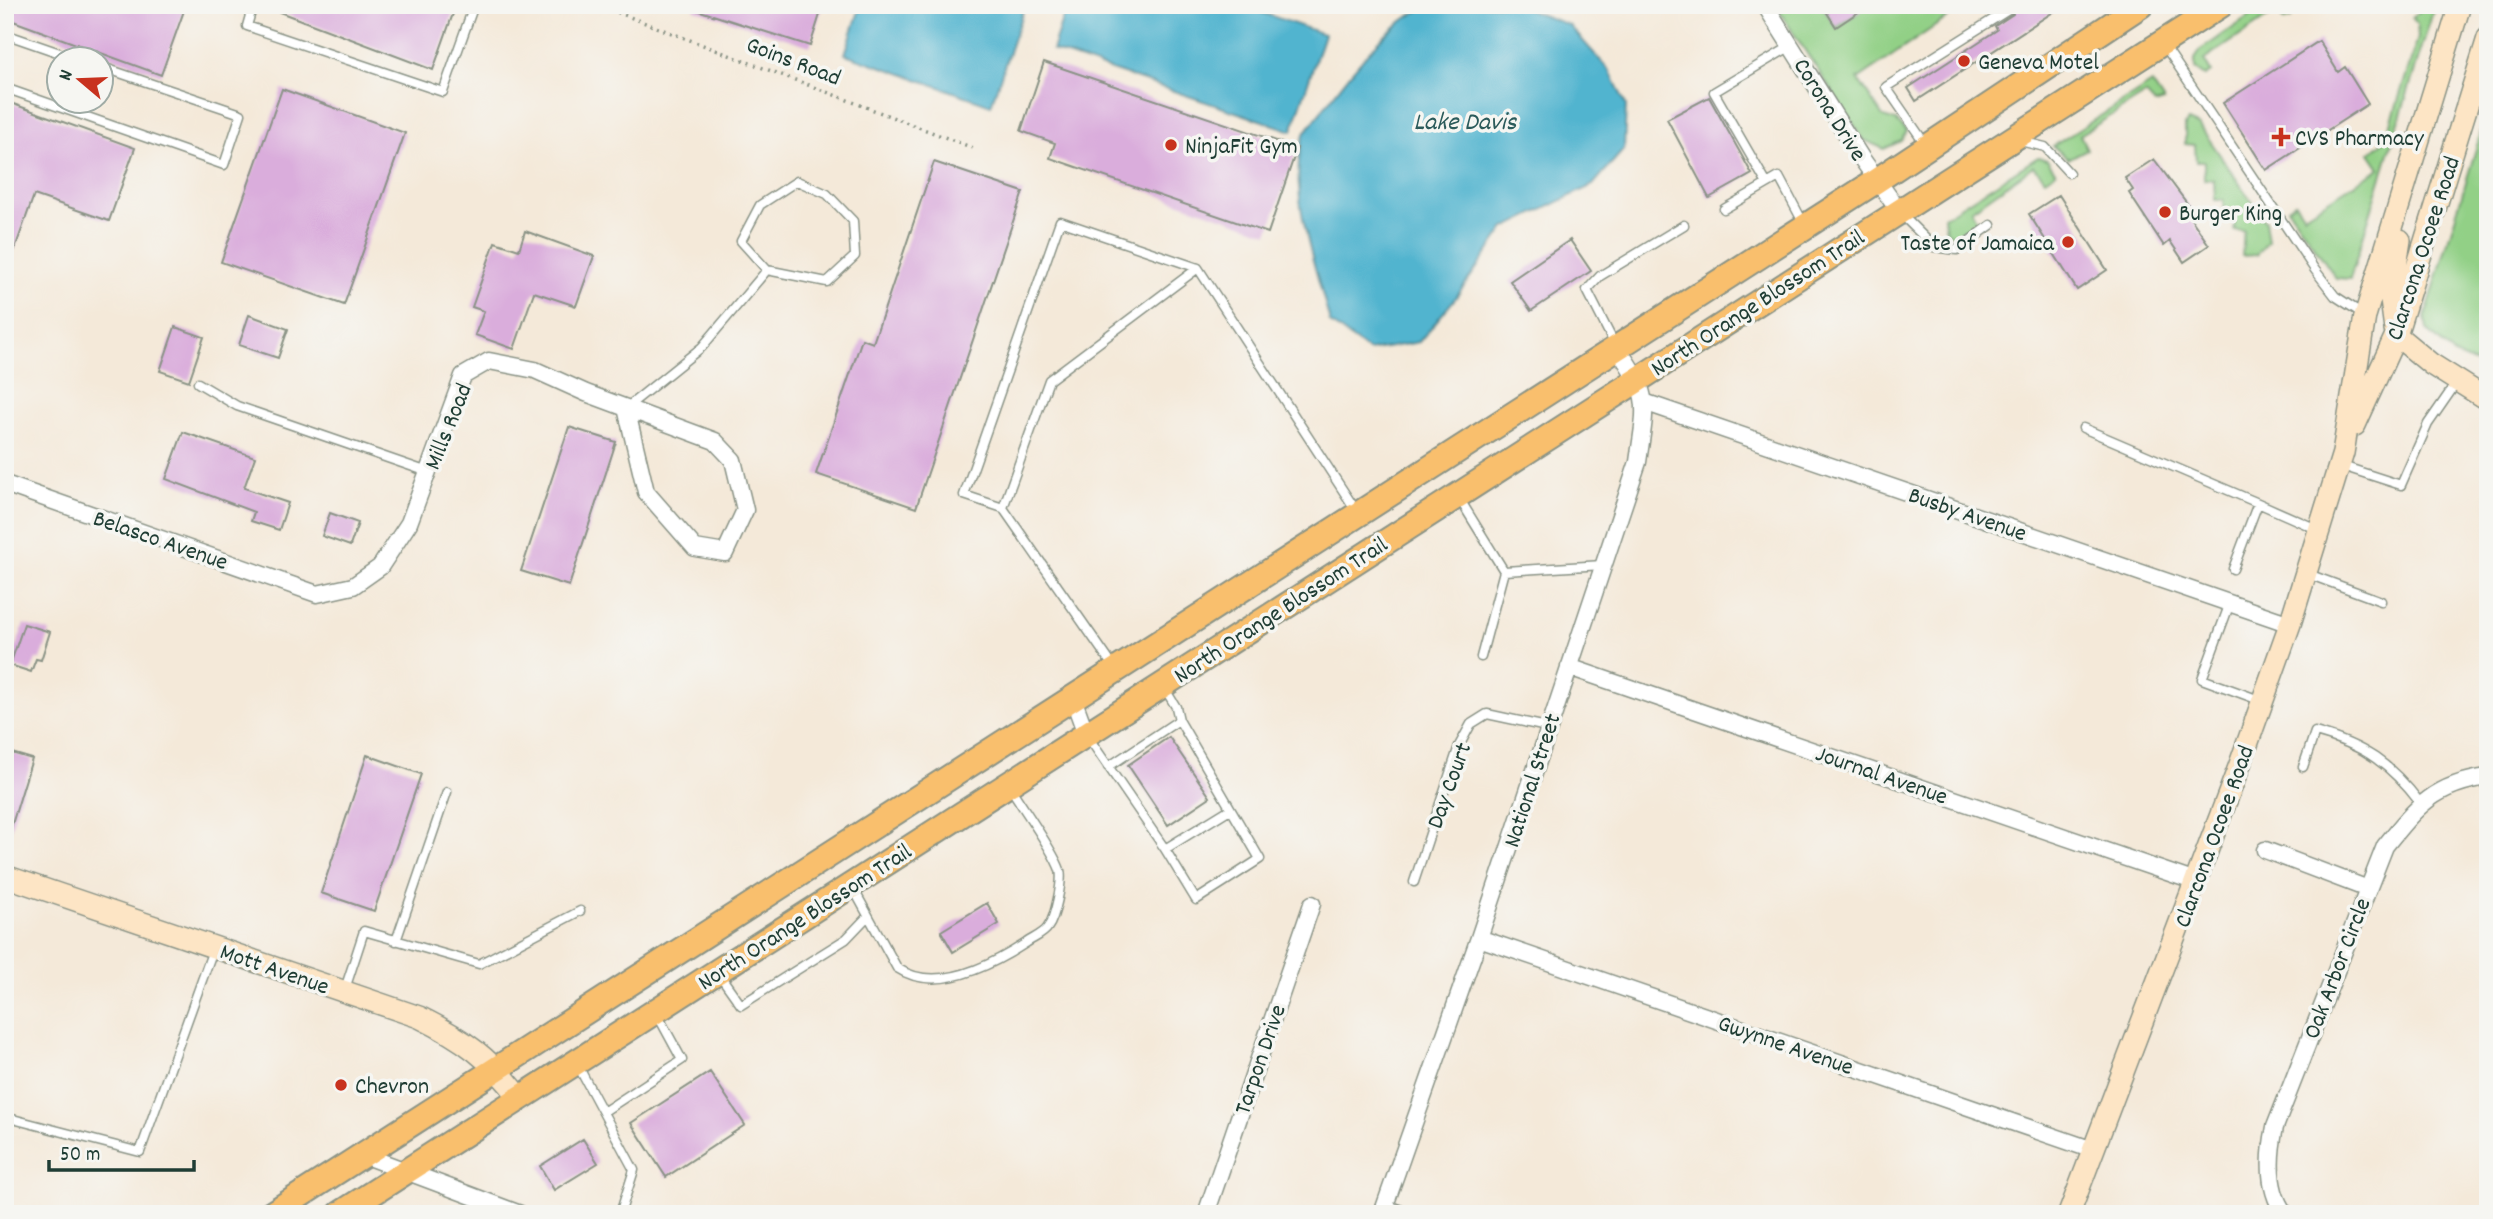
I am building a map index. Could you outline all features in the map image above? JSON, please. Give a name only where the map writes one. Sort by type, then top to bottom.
[{"type":"main road","name":"North Orange Blossom Trail","points":[[271,1214],[1928,148],[2141,5]]},
{"type":"main road","name":"North Orange Blossom Trail","points":[[340,1214],[2221,5]]},
{"type":"main road","name":"Clarcona Ocoee Road","points":[[2341,459],[2365,316],[2460,5]]},
{"type":"main road","name":"Clarcona Ocoee Road","points":[[2069,1214],[2196,882],[2290,624],[2341,459],[2396,335],[2486,48]]},
{"type":"main road","points":[[2409,173],[2391,299],[2396,335],[2457,382],[2488,400]]},
{"type":"main road","name":"Mott Avenue","points":[[5,876],[419,1017],[476,1049],[498,1068],[520,1098]]},
{"type":"street","name":"Corona Drive","points":[[1765,5],[1876,181],[1899,211]]},
{"type":"street","name":"National Street","points":[[1383,1211],[1479,938],[1547,727],[1638,462],[1647,403],[1639,378],[1617,348]]},
{"type":"street","name":"Mills Road","points":[[317,594],[353,586],[380,566],[409,523],[463,376],[489,361],[535,370],[715,441],[733,460],[745,510],[725,553],[695,548],[646,492],[626,408]]},
{"type":"street","name":"Busby Avenue","points":[[1647,403],[2290,624]]},
{"type":"street","name":"Belasco Avenue","points":[[5,484],[317,594]]},
{"type":"street","name":"Journal Avenue","points":[[1569,667],[2196,882]]},
{"type":"street","points":[[1073,698],[1086,734]]},
{"type":"street","name":"Oak Arbor Circle","points":[[2285,1214],[2270,1179],[2270,1149],[2275,1127],[2385,845],[2421,804],[2458,781],[2488,777]]},
{"type":"street","points":[[2265,850],[2368,889]]},
{"type":"street","name":"Tarpon Drive","points":[[1206,1214],[1312,904]]},
{"type":"street","name":"Gwynne Avenue","points":[[1479,938],[2093,1150]]},
{"type":"street","points":[[363,1154],[496,1210],[520,1214]]},
{"type":"street","points":[[1383,1211],[1401,1214]]},
{"type":"lane","points":[[253,5],[247,26],[443,92],[474,5]]},
{"type":"lane","points":[[1928,148],[1886,86],[2008,10]]},
{"type":"lane","points":[[5,34],[46,48]]},
{"type":"lane","points":[[2163,43],[2315,270],[2335,296],[2365,316]]},
{"type":"lane","points":[[1767,184],[1714,92],[1791,46]]},
{"type":"lane","points":[[83,116],[224,165],[242,114],[116,72]]},
{"type":"lane","points":[[5,89],[46,103]]},
{"type":"lane","points":[[2011,139],[2045,147],[2069,173]]},
{"type":"lane","points":[[1724,209],[1779,177],[1805,226]]},
{"type":"lane","points":[[797,181],[827,194],[852,221],[855,256],[827,282],[768,270],[741,241],[760,205],[797,181]]},
{"type":"lane","points":[[1899,211],[1934,247],[1957,250],[1991,225]]},
{"type":"lane","points":[[1116,670],[1003,508],[964,495],[1060,221],[1198,268],[1358,515]]},
{"type":"lane","points":[[1617,348],[1587,290],[1600,276],[1684,225]]},
{"type":"lane","points":[[1003,508],[1049,380],[1198,268]]},
{"type":"lane","points":[[626,408],[702,347],[768,270]]},
{"type":"lane","points":[[2341,459],[2401,485],[2428,424],[2457,382]]},
{"type":"lane","points":[[198,383],[237,406],[428,472]]},
{"type":"lane","points":[[2083,428],[2319,530]]},
{"type":"lane","points":[[1458,495],[1504,571],[1480,657]]},
{"type":"lane","points":[[2233,569],[2258,503]]},
{"type":"lane","points":[[1504,571],[1603,565]]},
{"type":"lane","points":[[2305,573],[2381,601]]},
{"type":"lane","points":[[2230,603],[2203,679],[2262,701]]},
{"type":"lane","points":[[1086,734],[1166,849],[1196,900],[1259,859],[1179,720],[1176,707],[1163,685]]},
{"type":"lane","name":"Day Court","points":[[1414,882],[1459,746],[1471,724],[1488,714],[1547,727]]},
{"type":"lane","points":[[1108,767],[1179,720]]},
{"type":"lane","points":[[2303,767],[2315,732],[2333,737],[2374,755],[2400,776],[2421,804]]},
{"type":"lane","points":[[852,885],[897,968],[906,974],[922,978],[958,976],[1008,955],[1048,929],[1056,905],[1060,871],[1009,784]]},
{"type":"lane","points":[[396,941],[447,792]]},
{"type":"lane","points":[[1166,849],[1230,809]]},
{"type":"lane","points":[[344,992],[364,931],[479,964],[580,911]]},
{"type":"lane","points":[[717,972],[741,1006],[846,939],[868,916]]},
{"type":"lane","points":[[5,1117],[140,1152],[214,947]]},
{"type":"lane","points":[[603,1112],[682,1060],[655,1011]]},
{"type":"lane","points":[[576,1062],[634,1170],[620,1214]]},
{"type":"lane","points":[[5,1201],[10,1214]]},
{"type":"path","name":"Goins Road","points":[[598,5],[976,149]]},
{"type":"green space","points":[[1775,5],[1822,5],[1836,27],[1869,5],[1966,5],[1858,79],[1883,117],[1896,121],[1907,131],[1901,141],[1884,149],[1864,140]]},
{"type":"green space","points":[[2266,5],[2286,5],[2291,19],[2284,21],[2277,11],[2204,60],[2211,72],[2205,76],[2195,69],[2195,59],[2201,50]]},
{"type":"green space","points":[[2426,5],[2435,5],[2350,279],[2336,278],[2288,208],[2295,203],[2304,215],[2380,168],[2370,153],[2386,139],[2418,38],[2417,24],[2412,18]]},
{"type":"green space","points":[[2152,83],[2164,101],[2155,104],[2146,94],[2080,135],[2087,149],[2068,159],[2053,146]]},
{"type":"green space","points":[[2488,109],[2488,369],[2454,355],[2427,330],[2425,317]]},
{"type":"green space","points":[[2188,121],[2200,126],[2265,221],[2268,241],[2257,255],[2242,256],[2244,231],[2234,230],[2235,213],[2224,214],[2223,200],[2215,200],[2214,180],[2204,179],[2204,161],[2196,161],[2195,145],[2185,144],[2185,125]]},
{"type":"green space","points":[[2038,157],[2047,160],[2056,172],[2045,179],[2034,166],[1971,210],[1978,223],[1954,236],[1946,232],[1944,217]]},
{"type":"water","points":[[861,5],[1025,5],[991,105],[845,54]]},
{"type":"water","points":[[1067,5],[1240,5],[1324,34],[1292,131],[1052,50]]},
{"type":"water","name":"Lake Davis","points":[[1430,5],[1515,5],[1569,25],[1610,71],[1626,105],[1624,149],[1593,185],[1505,228],[1454,300],[1419,342],[1369,351],[1330,323],[1305,228],[1298,180],[1299,156],[1304,134],[1361,61],[1394,27]]},
{"type":"building","points":[[5,5],[186,5],[161,75],[116,59],[116,46],[82,46],[5,18]]},
{"type":"building","points":[[261,5],[447,5],[455,8],[433,70]]},
{"type":"building","points":[[695,5],[823,5],[810,46],[694,9]]},
{"type":"building","points":[[1822,5],[1869,5],[1836,27]]},
{"type":"building","name":"Geneva Motel","points":[[2012,5],[2064,5],[1916,101],[1908,88],[1997,30],[1995,26],[2013,14]]},
{"type":"building","name":"CVS Pharmacy","points":[[2319,41],[2338,72],[2345,67],[2368,104],[2266,170],[2223,103]]},
{"type":"building","name":"NinjaFit Gym","points":[[1044,62],[1297,148],[1268,233],[1050,158],[1055,143],[1021,131]]},
{"type":"building","points":[[282,89],[405,133],[344,305],[221,262]]},
{"type":"building","points":[[1709,97],[1752,174],[1709,198],[1667,119]]},
{"type":"building","points":[[5,101],[135,148],[109,221],[34,195],[7,271]]},
{"type":"building","name":"Burger King","points":[[2154,159],[2192,210],[2187,213],[2209,245],[2184,262],[2170,241],[2164,246],[2129,193],[2133,190],[2125,178]]},
{"type":"building","points":[[934,162],[1023,192],[916,508],[816,474],[862,339],[873,343]]},
{"type":"building","name":"Taste of Jamaica","points":[[2059,195],[2107,270],[2077,290],[2029,214]]},
{"type":"building","points":[[525,231],[594,256],[576,306],[534,292],[514,349],[475,335],[484,311],[472,307],[495,242],[519,250]]},
{"type":"building","points":[[1570,240],[1591,271],[1531,311],[1510,281]]},
{"type":"building","points":[[249,315],[288,329],[278,358],[239,345]]},
{"type":"building","points":[[175,327],[204,337],[189,381],[160,371]]},
{"type":"building","points":[[569,427],[616,442],[569,586],[521,571]]},
{"type":"building","points":[[183,432],[255,457],[244,488],[288,503],[279,530],[251,521],[254,512],[166,479]]},
{"type":"building","points":[[330,513],[358,523],[350,546],[322,536]]},
{"type":"building","points":[[24,624],[50,632],[41,660],[36,659],[31,672],[10,665]]},
{"type":"building","points":[[1169,737],[1210,797],[1168,825],[1128,765]]},
{"type":"building","points":[[5,751],[32,759],[9,834],[5,833]]},
{"type":"building","points":[[367,755],[421,774],[374,911],[321,893]]},
{"type":"building","points":[[987,903],[999,924],[953,952],[941,931]]},
{"type":"building","points":[[710,1072],[745,1125],[666,1177],[631,1123]]},
{"type":"building","points":[[583,1139],[598,1163],[554,1190],[540,1166]]},
{"type":"place","name":"Geneva Motel","points":[[1964,61]]},
{"type":"place","name":"CVS Pharmacy","points":[[2281,137]]},
{"type":"place","name":"NinjaFit Gym","points":[[1171,145]]},
{"type":"place","name":"Burger King","points":[[2165,212]]},
{"type":"place","name":"Taste of Jamaica","points":[[2068,242]]},
{"type":"place","name":"Chevron","points":[[341,1085]]}]
